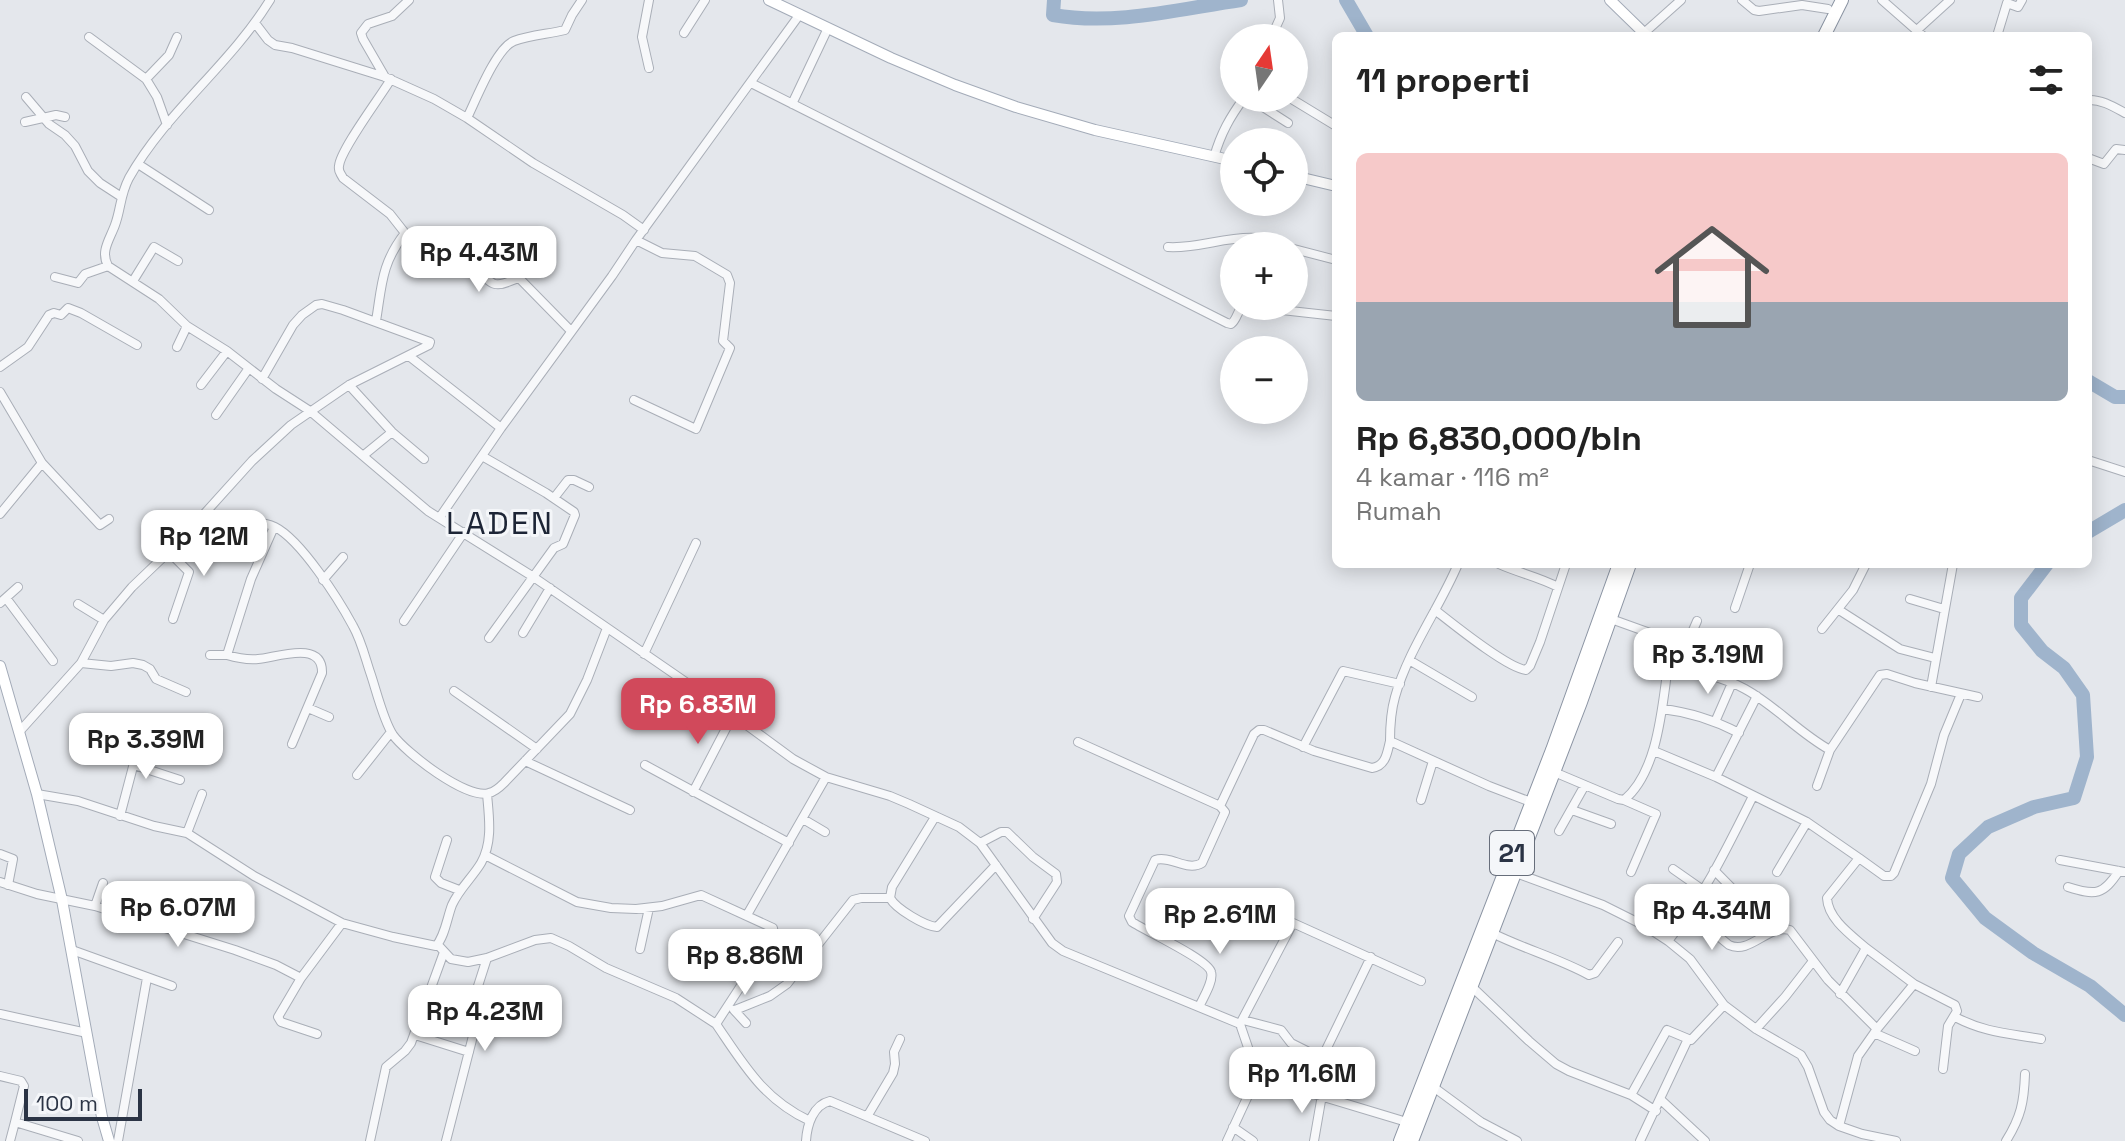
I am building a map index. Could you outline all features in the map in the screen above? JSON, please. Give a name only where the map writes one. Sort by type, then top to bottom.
[{"type":"highway","points":[[1825,32],[1830,10],[1842,0]]},
{"type":"highway","name":"21","points":[[1412,1141],[1407,1122],[1432,1086],[1516,873],[1536,804],[1618,568]]},
{"type":"highway","name":"21","points":[[1400,1141],[1536,804],[1554,772],[1629,568]]},
{"type":"main road","points":[[769,0],[942,80],[1016,107],[1095,130],[1220,158]]},
{"type":"main road","points":[[1610,0],[1643,32]]},
{"type":"main road","points":[[1308,179],[1332,185]]},
{"type":"main road","points":[[0,666],[37,794],[62,900],[109,1141]]},
{"type":"street","points":[[270,0],[235,50],[167,125],[138,164],[120,196],[117,218],[104,252],[108,266],[159,299],[187,326],[310,411],[416,503],[550,588],[801,764],[826,777],[890,796],[959,827],[980,843],[1033,919],[1052,943],[1063,951],[1199,1007],[1242,1022],[1281,1030],[1291,1043],[1321,1058]]},
{"type":"street","points":[[388,78],[361,33],[368,24],[392,16],[409,0]]},
{"type":"street","points":[[467,118],[507,46],[565,30],[582,0]]},
{"type":"street","points":[[649,0],[642,32],[649,68]]},
{"type":"street","points":[[684,33],[705,0]]},
{"type":"street","points":[[1277,24],[1281,15],[1278,0]]},
{"type":"street","points":[[1649,32],[1681,0]]},
{"type":"street","points":[[1742,0],[1759,11],[1802,5],[1830,10]]},
{"type":"street","points":[[1882,0],[1919,32]]},
{"type":"street","points":[[1921,32],[1950,0]]},
{"type":"street","points":[[1998,32],[2004,1],[2018,7],[2022,0]]},
{"type":"street","points":[[440,517],[800,14]]},
{"type":"street","points":[[255,23],[275,45],[388,78],[434,99],[644,230]]},
{"type":"street","points":[[792,104],[828,28]]},
{"type":"street","points":[[89,37],[146,79],[157,97],[167,125]]},
{"type":"street","points":[[146,79],[169,55],[177,37]]},
{"type":"street","points":[[388,78],[347,147],[339,165],[343,178],[390,214],[405,233],[434,253],[446,247],[453,249],[492,283],[500,285],[519,278],[571,331]]},
{"type":"street","points":[[751,83],[1227,323],[1235,321],[1243,306],[1332,316]]},
{"type":"street","points":[[26,97],[42,117],[70,140],[88,171],[120,196]]},
{"type":"street","points":[[2092,99],[2125,113]]},
{"type":"street","points":[[1308,109],[1332,124]]},
{"type":"street","points":[[1214,157],[1222,131],[1234,112]]},
{"type":"street","points":[[1270,112],[1288,123]]},
{"type":"street","points":[[25,122],[56,115],[65,117]]},
{"type":"street","points":[[2092,160],[2104,164],[2114,151],[2119,148],[2125,150]]},
{"type":"street","points":[[138,164],[209,210]]},
{"type":"street","points":[[376,321],[387,259],[405,233]]},
{"type":"street","points":[[634,400],[696,429],[730,348],[723,341],[730,283],[727,275],[695,256],[662,253],[636,240]]},
{"type":"street","points":[[1168,247],[1220,242]]},
{"type":"street","points":[[133,281],[154,247],[178,261]]},
{"type":"street","points":[[1308,253],[1332,259]]},
{"type":"street","points":[[55,277],[78,283],[85,274],[108,266]]},
{"type":"street","points":[[19,732],[81,663],[104,620],[132,587],[169,552],[252,461],[310,411],[349,385],[409,356],[430,342],[333,307],[316,305],[293,325],[262,379]]},
{"type":"street","points":[[0,367],[28,347],[49,315],[62,314],[68,308],[137,345]]},
{"type":"street","points":[[177,347],[187,326]]},
{"type":"street","points":[[201,385],[227,351]]},
{"type":"street","points":[[409,356],[501,428]]},
{"type":"street","points":[[216,415],[249,368]]},
{"type":"street","points":[[349,385],[392,432],[424,459]]},
{"type":"street","points":[[0,392],[42,463],[99,524],[109,519]]},
{"type":"street","points":[[364,455],[392,432]]},
{"type":"street","points":[[482,456],[574,512],[563,544],[554,548],[489,638]]},
{"type":"street","points":[[2092,461],[2125,472]]},
{"type":"street","points":[[0,514],[42,463]]},
{"type":"street","points":[[554,498],[568,480],[589,487]]},
{"type":"street","points":[[184,536],[260,523],[285,533],[323,580],[354,629],[391,732],[408,751],[456,786],[487,794],[504,783],[570,714],[607,628]]},
{"type":"street","points":[[227,655],[251,579],[274,527]]},
{"type":"street","points":[[404,621],[464,532]]},
{"type":"street","points":[[644,654],[696,543]]},
{"type":"street","points":[[169,552],[189,572],[173,619]]},
{"type":"street","points":[[323,580],[343,557]]},
{"type":"street","points":[[1220,806],[1256,731],[1264,730],[1303,747],[1372,768],[1379,767],[1390,741],[1393,706],[1409,660],[1456,568]]},
{"type":"street","points":[[1508,568],[1537,576],[1558,587]]},
{"type":"street","points":[[1435,610],[1524,670],[1535,656],[1565,568]]},
{"type":"street","points":[[1735,608],[1749,568]]},
{"type":"street","points":[[1822,629],[1857,584],[1864,568]]},
{"type":"street","points":[[1931,687],[1952,568]]},
{"type":"street","points":[[18,587],[3,601],[53,661]]},
{"type":"street","points":[[523,633],[550,588]]},
{"type":"street","points":[[1910,599],[1944,609]]},
{"type":"street","points":[[78,604],[104,620]]},
{"type":"street","points":[[1839,610],[1900,649],[1935,658]]},
{"type":"street","points":[[1611,619],[1655,637],[1668,666],[1654,751],[1624,800]]},
{"type":"street","points":[[1685,669],[1688,642],[1697,621]]},
{"type":"street","points":[[210,655],[250,660],[293,652],[320,662],[323,671],[292,744]]},
{"type":"street","points":[[1409,660],[1472,697]]},
{"type":"street","points":[[81,663],[143,665],[150,669],[156,679],[186,692]]},
{"type":"street","points":[[1668,666],[1732,683],[1757,696],[1807,737],[1830,750]]},
{"type":"street","points":[[1303,747],[1343,671],[1400,684]]},
{"type":"street","points":[[1817,786],[1830,750],[1880,675],[1894,675],[1978,697]]},
{"type":"street","points":[[1715,722],[1732,683]]},
{"type":"street","points":[[454,691],[537,749]]},
{"type":"street","points":[[1654,751],[1716,777],[1807,822],[1889,877],[1894,873],[1931,784],[1944,735],[1961,694]]},
{"type":"street","points":[[1716,777],[1757,696]]},
{"type":"street","points":[[308,708],[329,717]]},
{"type":"street","points":[[1662,709],[1715,722],[1739,733]]},
{"type":"street","points":[[693,792],[733,715]]},
{"type":"street","points":[[357,775],[391,732]]},
{"type":"street","points":[[120,816],[139,742],[142,740],[174,751]]},
{"type":"street","points":[[1390,741],[1536,804]]},
{"type":"street","points":[[1078,742],[1225,809],[1202,863],[1193,867],[1161,858],[1155,860],[1129,916],[1132,922],[1199,958],[1209,967],[1211,979],[1199,1007]]},
{"type":"street","points":[[525,761],[630,810]]},
{"type":"street","points":[[1421,800],[1433,761]]},
{"type":"street","points":[[134,765],[180,780]]},
{"type":"street","points":[[645,765],[789,843]]},
{"type":"street","points":[[1554,772],[1656,814],[1631,872]]},
{"type":"street","points":[[747,915],[826,777]]},
{"type":"street","points":[[1559,831],[1585,785]]},
{"type":"street","points":[[37,794],[78,801],[120,816],[187,833],[254,876],[342,923],[441,949],[451,959],[461,962],[487,958],[544,938],[557,940],[606,968],[676,998],[716,1024],[763,1090],[810,1121]]},
{"type":"street","points":[[187,833],[202,794]]},
{"type":"street","points":[[370,1141],[386,1067],[405,1051],[415,1035],[459,890],[485,855],[490,832],[487,794]]},
{"type":"street","points":[[1668,941],[1690,913],[1753,796]]},
{"type":"street","points":[[1572,810],[1611,824]]},
{"type":"street","points":[[935,817],[892,887],[890,898],[894,904],[929,926],[937,927],[996,865]]},
{"type":"street","points":[[803,819],[825,832]]},
{"type":"street","points":[[1777,872],[1807,822]]},
{"type":"street","points":[[980,843],[1007,832],[1056,874],[1057,882],[1033,919]]},
{"type":"street","points":[[447,840],[435,877],[441,883],[459,890]]},
{"type":"street","points":[[0,854],[13,859],[4,883],[95,906],[235,950],[301,978]]},
{"type":"street","points":[[485,855],[577,902],[611,908],[649,908],[701,895],[773,928],[775,934],[730,1010],[716,1024]]},
{"type":"street","points":[[1859,858],[1828,894],[1826,902],[1836,920],[1866,948],[1914,984],[1955,1005],[1957,1011],[1948,1026],[1943,1069]]},
{"type":"street","points":[[2060,860],[2123,870]]},
{"type":"street","points":[[1673,869],[1703,890]]},
{"type":"street","points":[[1714,870],[1774,931]]},
{"type":"street","points":[[2068,887],[2099,892],[2123,870]]},
{"type":"street","points":[[1516,873],[1603,905],[1668,941],[1690,959],[1724,1005],[1756,1029],[1801,1055],[1824,1112],[1839,1126],[1860,1138],[1896,1141]]},
{"type":"street","points":[[95,906],[103,883]]},
{"type":"street","points":[[730,1010],[770,996],[787,984],[853,900],[890,898]]},
{"type":"street","points":[[640,949],[649,908]]},
{"type":"street","points":[[1690,913],[1733,947],[1745,946],[1783,928],[1790,930],[1840,994],[1876,1031],[1915,1051]]},
{"type":"street","points":[[317,1034],[281,1022],[279,1013],[342,923]]},
{"type":"street","points":[[1407,1122],[1271,1081],[1259,1072],[1251,1060],[1242,1022],[1293,923],[1421,981]]},
{"type":"street","points":[[1492,933],[1538,954],[1568,963],[1589,975],[1595,973],[1618,942]]},
{"type":"street","points":[[1840,994],[1866,948]]},
{"type":"street","points":[[72,950],[172,986]]},
{"type":"street","points":[[1306,1091],[1371,957]]},
{"type":"street","points":[[446,1141],[474,1032],[467,1026],[467,1021],[487,958]]},
{"type":"street","points":[[1756,1029],[1813,961]]},
{"type":"street","points":[[118,1141],[147,978]]},
{"type":"street","points":[[1839,1126],[1858,1056],[1914,984]]},
{"type":"street","points":[[1471,986],[1556,1064],[1631,1095],[1656,1111]]},
{"type":"street","points":[[1631,1095],[1667,1030],[1693,1039],[1724,1005]]},
{"type":"street","points":[[730,1010],[746,1023]]},
{"type":"street","points":[[0,1014],[87,1033]]},
{"type":"street","points":[[1955,1017],[1993,1032],[2041,1039]]},
{"type":"street","points":[[415,1035],[469,1052]]},
{"type":"street","points":[[868,1115],[893,1073],[894,1052],[900,1039]]},
{"type":"street","points":[[1640,1141],[1688,1039]]},
{"type":"street","points":[[1227,1141],[1259,1072]]},
{"type":"street","points":[[2006,1141],[2023,1106],[2025,1074]]},
{"type":"street","points":[[0,1076],[24,1084],[10,1141]]},
{"type":"street","points":[[1432,1086],[1481,1122],[1517,1141]]},
{"type":"street","points":[[1314,1141],[1322,1095]]},
{"type":"street","points":[[1661,1100],[1705,1141]]},
{"type":"street","points":[[806,1141],[810,1121],[827,1101],[868,1115],[925,1141]]},
{"type":"street","points":[[15,1122],[78,1141]]},
{"type":"street","points":[[1233,1127],[1253,1141]]},
{"type":"waterway","points":[[1054,0],[1053,15],[1100,19],[1241,0]]},
{"type":"waterway","points":[[1346,0],[1365,32]]},
{"type":"waterway","points":[[2092,383],[2115,397],[2125,397]]},
{"type":"waterway","points":[[2092,530],[2125,510]]},
{"type":"waterway","points":[[2044,568],[2021,598],[2021,625],[2042,651],[2064,668],[2083,695],[2087,757],[2074,798],[2034,807],[1988,827],[1959,854],[1952,878],[1985,918],[2033,953],[2090,986],[2125,1015]]},
{"type":"district","name":"LADEN","points":[[500,523]]}]
